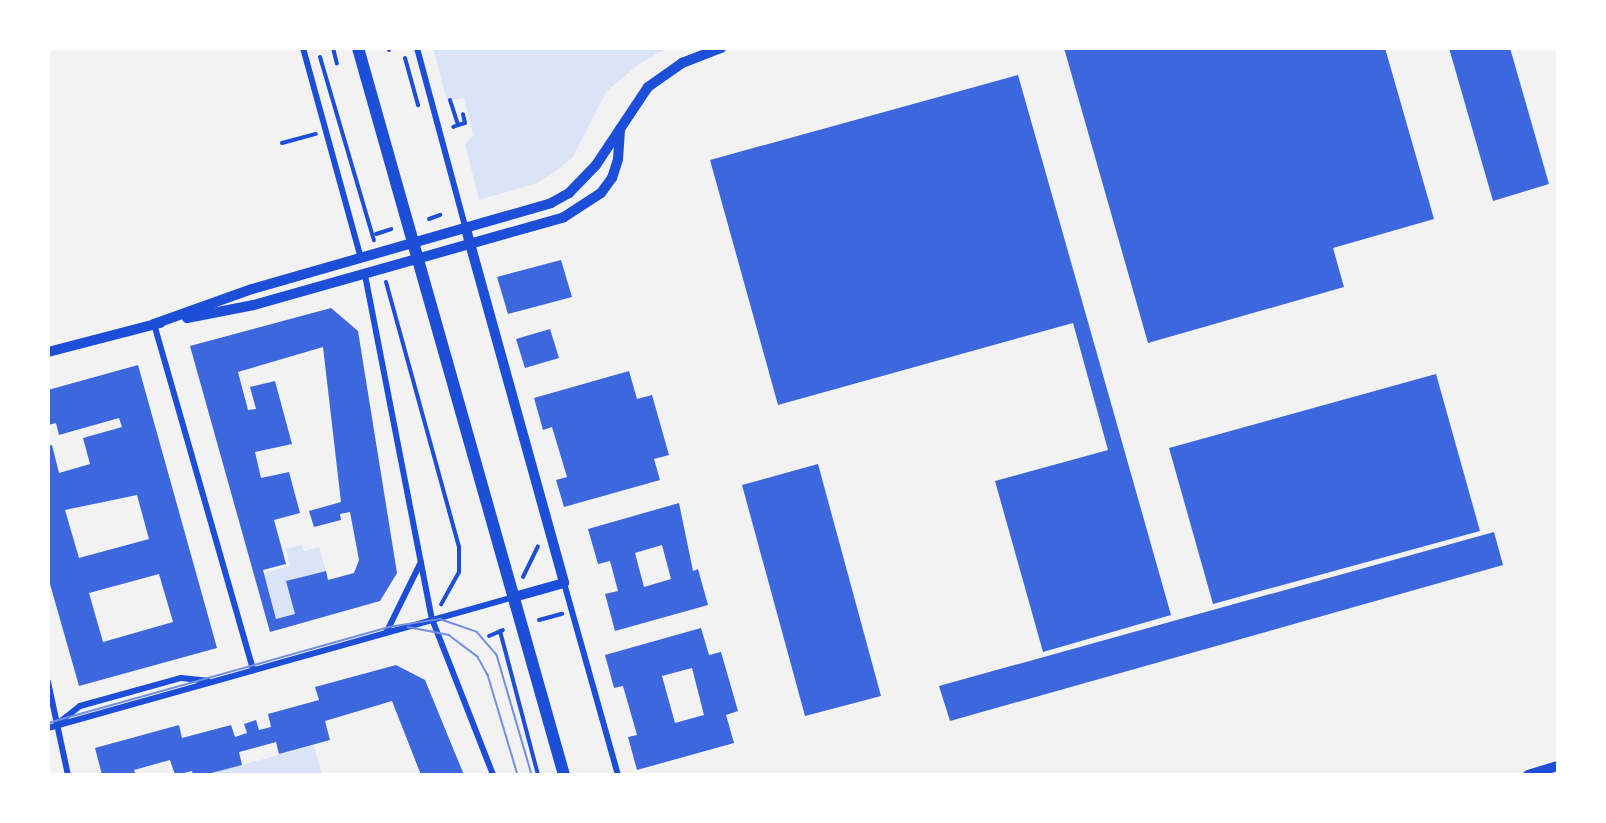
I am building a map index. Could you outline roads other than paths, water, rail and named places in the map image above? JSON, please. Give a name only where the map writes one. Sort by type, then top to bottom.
[{"type":"main road","points":[[358,48],[564,775]]},
{"type":"street","points":[[303,48],[365,275],[433,620],[493,775]]},
{"type":"street","points":[[417,48],[618,775]]},
{"type":"street","points":[[154,324],[252,289],[531,211],[569,193],[596,165],[635,102],[665,74],[721,48]]},
{"type":"street","points":[[48,352],[154,324],[254,305],[471,246],[564,217],[601,193],[612,178],[618,159],[620,125]]},
{"type":"street","points":[[154,324],[253,670]]},
{"type":"street","points":[[386,633],[421,561]]},
{"type":"street","points":[[51,727],[564,583]]},
{"type":"street","points":[[51,727],[88,704],[181,678],[211,682]]},
{"type":"street","points":[[48,682],[51,727],[68,775]]},
{"type":"street","points":[[1527,775],[1558,766]]},
{"type":"tram line","points":[[48,723],[389,627],[440,619],[477,632],[497,655],[532,775]]},
{"type":"tram line","points":[[408,627],[449,635],[478,657],[488,675],[518,775]]}]
